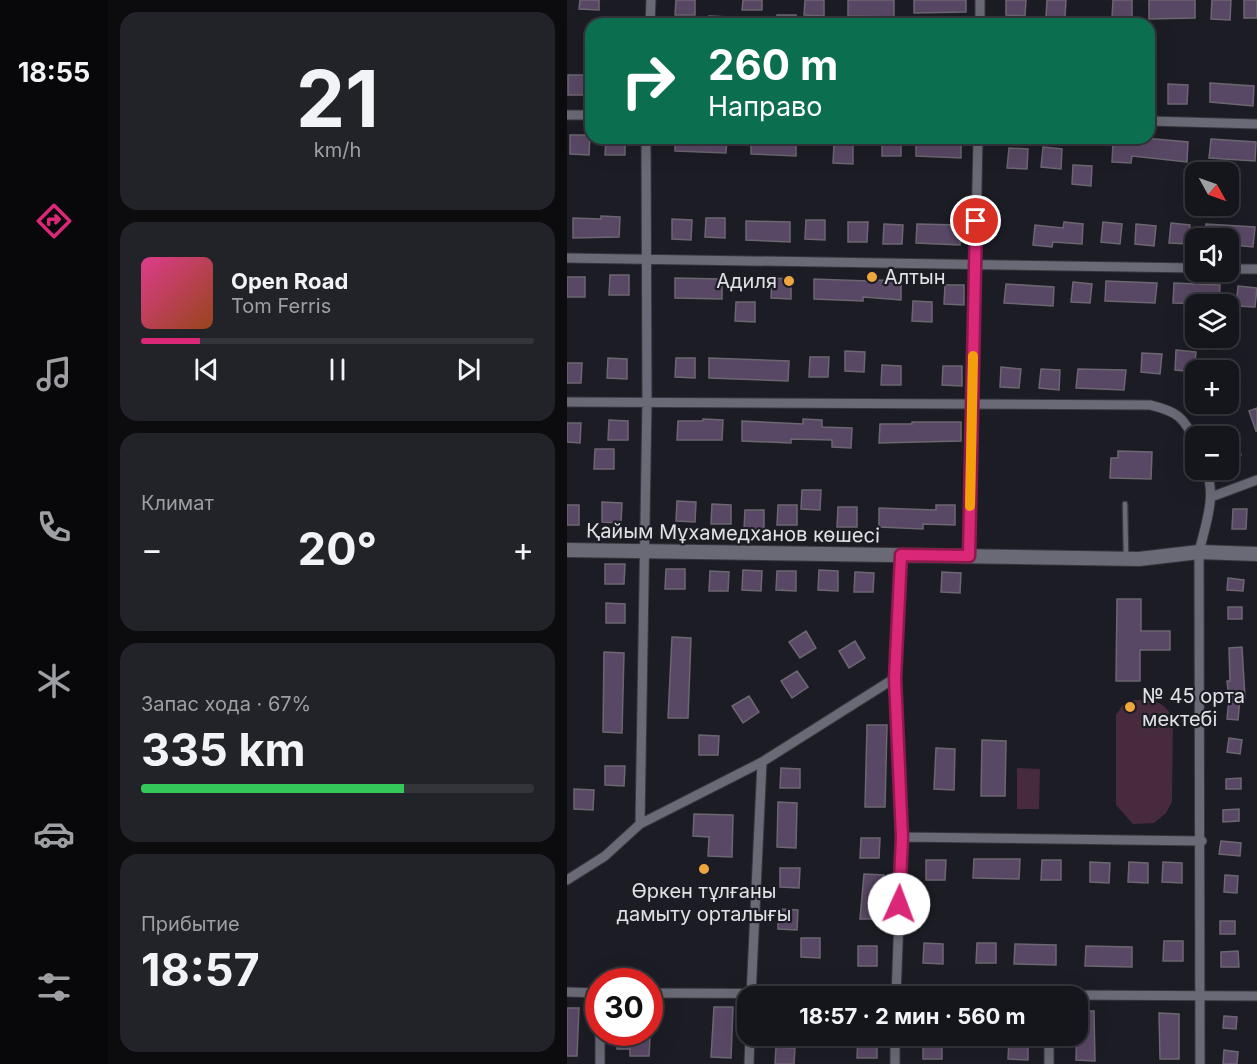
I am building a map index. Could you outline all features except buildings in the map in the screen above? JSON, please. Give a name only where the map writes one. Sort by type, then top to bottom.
[{"type":"street","points":[[650,18],[651,0]]},
{"type":"street","points":[[980,0],[980,18]]},
{"type":"street","points":[[567,115],[585,115]]},
{"type":"street","points":[[1155,122],[1257,124]]},
{"type":"street","points":[[640,824],[647,401],[646,144]]},
{"type":"street","points":[[969,556],[978,144]]},
{"type":"street","points":[[567,258],[1185,268]]},
{"type":"street","points":[[1239,269],[1257,270]]},
{"type":"street","points":[[567,402],[1150,405],[1173,411],[1186,426]]},
{"type":"street","points":[[1200,1064],[1202,841],[1200,552],[1211,497],[1210,480]]},
{"type":"street","points":[[1211,497],[1257,480]]},
{"type":"street","name":"Қайым Мұхамедханов көшесі","points":[[567,550],[1126,559],[1200,552],[1257,554]]},
{"type":"street","points":[[896,986],[902,837],[895,678],[901,555]]},
{"type":"street","points":[[567,880],[605,856],[640,824],[762,762],[895,678]]},
{"type":"street","points":[[751,986],[762,762]]},
{"type":"street","points":[[902,837],[1202,841]]},
{"type":"street","points":[[567,993],[585,993]]},
{"type":"street","points":[[663,993],[737,995]]},
{"type":"street","points":[[1088,995],[1257,996]]},
{"type":"street","points":[[600,1046],[600,1064]]},
{"type":"street","points":[[749,1064],[750,1046]]},
{"type":"street","points":[[895,1046],[895,1064]]},
{"type":"street","points":[[1049,1046],[1049,1064]]},
{"type":"lane","points":[[1125,504],[1126,559]]},
{"type":"shaded area","points":[[1134,700],[1157,702],[1173,718],[1172,802],[1166,813],[1154,823],[1133,824],[1116,805],[1116,715],[1122,706]]},
{"type":"shaded area","points":[[1017,768],[1040,769],[1039,809],[1017,809]]},
{"type":"slow traffic","points":[[970,506],[973,356]]},
{"type":"place","name":"Алтын","points":[[872,277]]},
{"type":"place","name":"Адиля","points":[[789,281]]},
{"type":"place","name":"№ 45 орта мектебі","points":[[1130,707]]},
{"type":"place","name":"Өркен тұлғаны дамыту орталығы","points":[[704,869]]},
{"type":"route","points":[[899,904],[902,837],[895,678],[901,555],[969,556],[976,221]]}]
